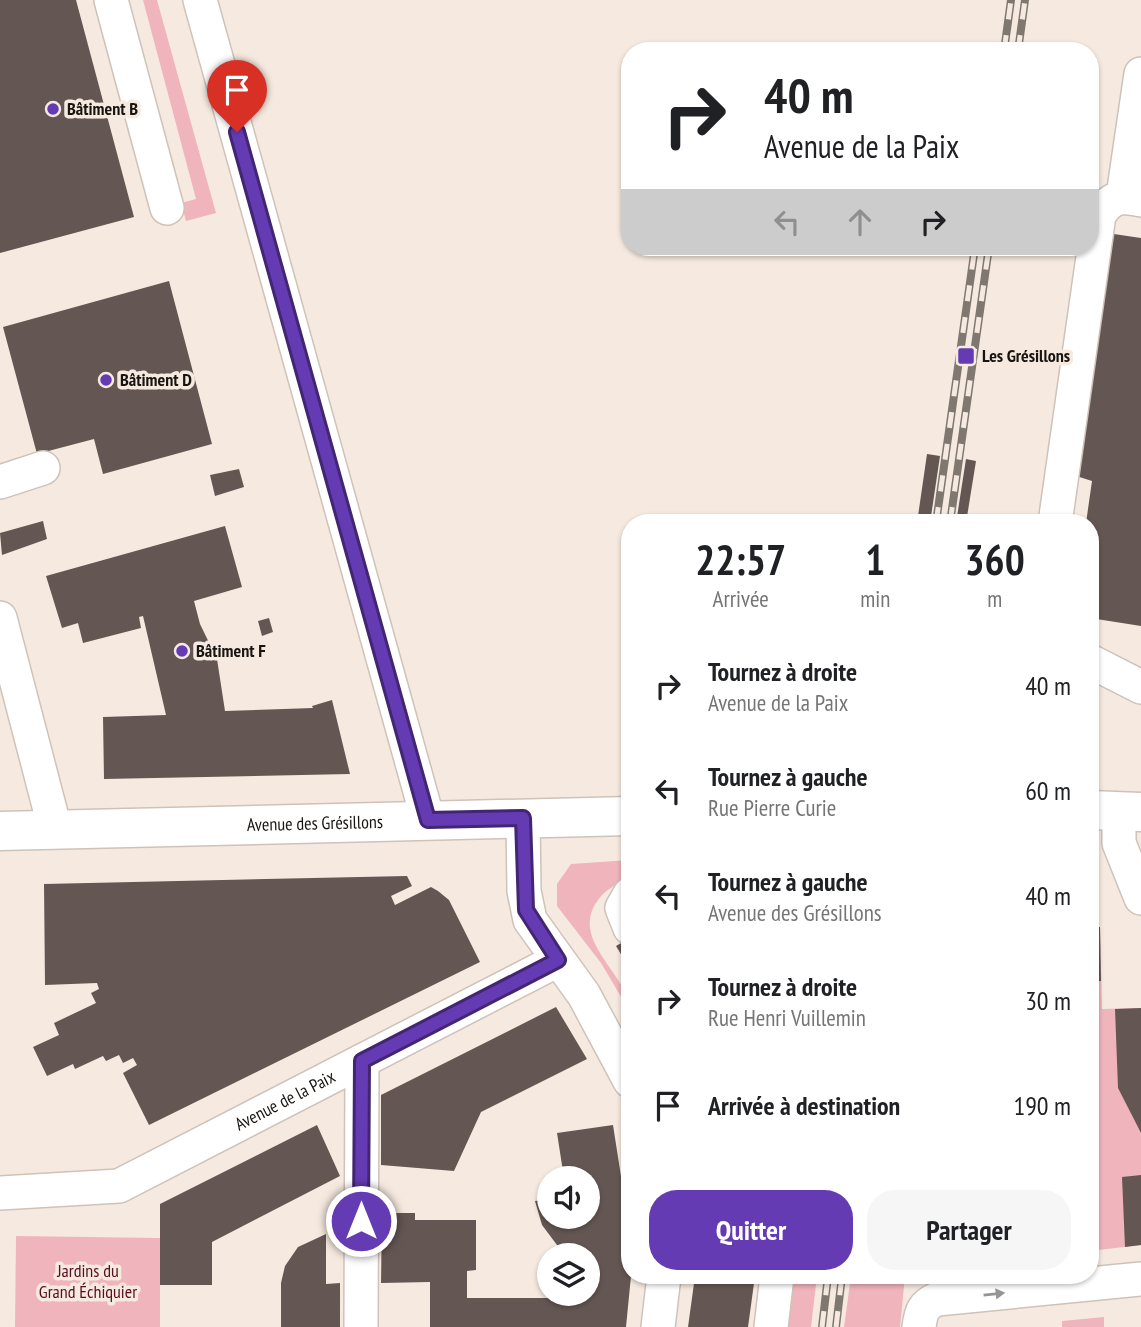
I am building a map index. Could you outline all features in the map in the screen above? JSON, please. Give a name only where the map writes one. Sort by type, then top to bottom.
[{"type":"main road","name":"Avenue des Grésillons","points":[[0,831],[621,818]]},
{"type":"street","points":[[111,0],[167,208]]},
{"type":"street","points":[[200,0],[428,820]]},
{"type":"street","points":[[1099,222],[1109,201],[1132,198],[1141,74]]},
{"type":"street","points":[[1056,514],[1094,256]]},
{"type":"street","points":[[0,482],[43,468]]},
{"type":"street","points":[[0,618],[55,829]]},
{"type":"street","points":[[1099,666],[1141,687]]},
{"type":"street","points":[[1117,811],[1119,843],[1141,898]]},
{"type":"street","points":[[523,818],[526,910],[584,995],[621,1060]]},
{"type":"street","name":"Avenue de la Paix","points":[[0,1194],[119,1186],[558,960]]},
{"type":"street","points":[[361,1327],[362,1061]]},
{"type":"street","points":[[1099,1283],[1141,1279]]},
{"type":"street","points":[[658,1327],[663,1284]]},
{"type":"street","points":[[771,1327],[776,1284]]},
{"type":"street","points":[[923,1315],[937,1299],[1090,1284]]},
{"type":"green space","points":[[143,0],[157,0],[216,213],[186,221],[181,203],[196,199]]},
{"type":"green space","points":[[621,861],[621,883],[612,887],[598,900],[591,915],[590,929],[595,943],[621,984],[621,997],[601,963],[557,906],[557,884],[571,864]]},
{"type":"green space","points":[[1099,927],[1102,1009],[1141,1008],[1141,1245],[1099,1250]]},
{"type":"green space","name":"Jardins du Grand Échiquier","points":[[16,1236],[160,1238],[160,1327],[15,1327]]},
{"type":"green space","points":[[788,1284],[816,1284],[811,1327],[781,1327]]},
{"type":"green space","points":[[850,1284],[904,1284],[900,1327],[844,1327]]},
{"type":"green space","points":[[1104,1317],[1104,1327],[1062,1327],[1062,1321]]},
{"type":"building","name":"Bâtiment B","points":[[0,0],[76,0],[134,217],[0,253]]},
{"type":"building","points":[[1107,233],[1141,238],[1141,626],[1099,619],[1099,514],[1087,514],[1092,481],[1073,475]]},
{"type":"building","name":"Bâtiment D","points":[[169,281],[212,444],[103,474],[94,439],[37,454],[3,327]]},
{"type":"building","points":[[927,454],[940,456],[931,514],[918,514]]},
{"type":"building","points":[[966,459],[976,461],[967,514],[957,514]]},
{"type":"building","points":[[239,469],[244,487],[215,496],[210,475]]},
{"type":"building","points":[[43,521],[47,539],[2,555],[0,533]]},
{"type":"building","name":"Bâtiment F","points":[[225,526],[242,587],[194,601],[200,624],[217,659],[225,711],[313,708],[312,706],[332,700],[350,774],[104,779],[103,717],[166,715],[143,616],[139,617],[141,628],[83,643],[78,623],[62,628],[46,576]]},
{"type":"building","points":[[269,618],[273,632],[262,636],[258,621]]},
{"type":"building","points":[[407,876],[412,886],[391,896],[395,905],[431,887],[438,891],[449,900],[480,962],[149,1125],[123,1073],[137,1065],[133,1058],[123,1063],[119,1055],[106,1061],[103,1056],[75,1069],[73,1064],[47,1076],[33,1047],[59,1035],[54,1023],[96,1003],[91,993],[99,989],[97,983],[45,985],[44,884]]},
{"type":"building","points":[[1099,927],[1101,981],[1099,981]]},
{"type":"building","points":[[556,1007],[587,1059],[481,1112],[454,1171],[381,1165],[381,1095]]},
{"type":"building","points":[[1141,1008],[1141,1133],[1118,1088],[1115,1009]]},
{"type":"building","points":[[317,1125],[340,1176],[212,1242],[212,1285],[160,1285],[160,1204]]},
{"type":"building","points":[[613,1125],[621,1176],[621,1284],[630,1284],[626,1327],[430,1327],[430,1282],[381,1283],[382,1213],[415,1213],[415,1220],[476,1220],[476,1270],[467,1271],[467,1298],[537,1298],[537,1306],[600,1306],[600,1243],[556,1243],[545,1229],[600,1229],[600,1166],[562,1166],[557,1133]]},
{"type":"building","points":[[1141,1175],[1141,1245],[1125,1247],[1122,1177]]},
{"type":"building","points":[[326,1234],[326,1284],[340,1283],[340,1327],[281,1327],[281,1283],[285,1266],[298,1247]]},
{"type":"building","points":[[694,1284],[754,1284],[748,1327],[688,1327]]},
{"type":"railway","points":[[1005,42],[1011,0]]},
{"type":"railway","points":[[1019,42],[1025,0]]},
{"type":"railway","points":[[937,514],[974,256]]},
{"type":"railway","points":[[951,514],[988,256]]},
{"type":"railway","points":[[822,1327],[827,1284]]},
{"type":"railway","points":[[836,1327],[841,1284]]},
{"type":"place","name":"Bâtiment B","points":[[53,109]]},
{"type":"place","name":"Les Grésillons","points":[[966,356]]},
{"type":"place","name":"Bâtiment D","points":[[106,380]]},
{"type":"place","name":"Bâtiment F","points":[[182,651]]},
{"type":"route","points":[[237,132],[428,820],[523,818],[526,910],[558,960],[362,1061],[361,1221]]}]
